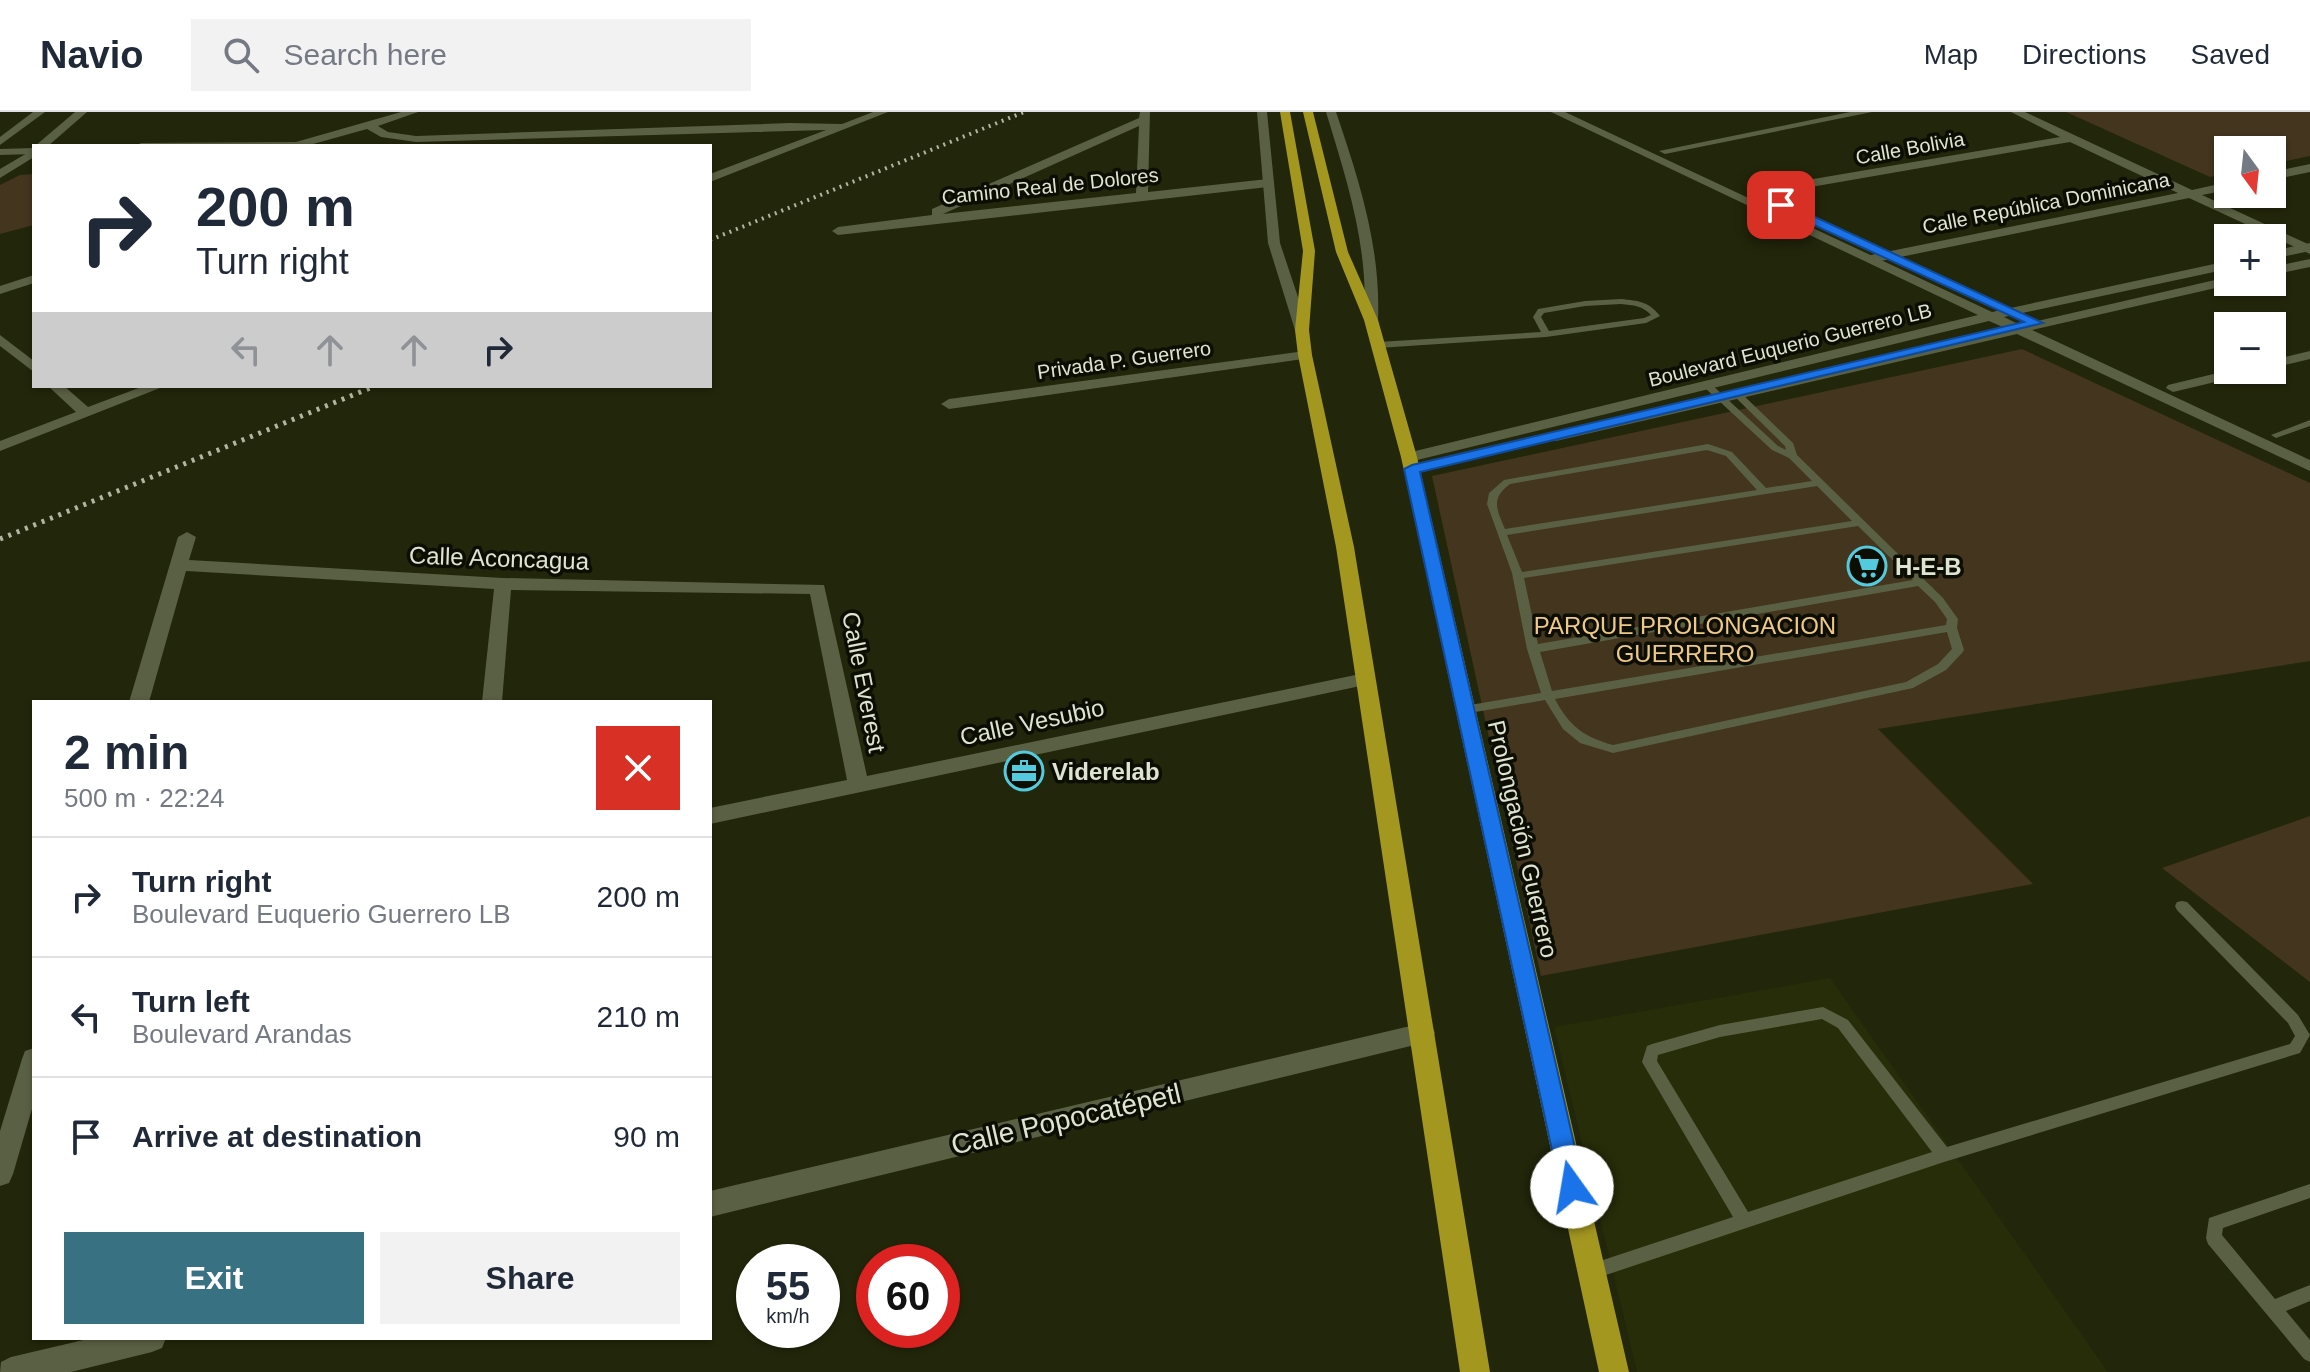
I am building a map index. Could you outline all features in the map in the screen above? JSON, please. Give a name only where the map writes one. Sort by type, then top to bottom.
[{"type":"main road","points":[[1285,112],[1309,251],[1302,330],[1305,355],[1345,547],[1475,1372]]},
{"type":"main road","name":"Prolongación Guerrero","points":[[1308,112],[1342,252],[1371,320],[1410,463],[1614,1372]]},
{"type":"street","points":[[0,142],[40,112]]},
{"type":"street","points":[[43,144],[82,112]]},
{"type":"street","points":[[301,144],[413,112]]},
{"type":"street","points":[[712,177],[883,112]]},
{"type":"street","points":[[1262,112],[1274,243],[1302,330]]},
{"type":"street","points":[[1331,112],[1354,184],[1369,259],[1374,293],[1371,320]]},
{"type":"street","points":[[1556,112],[2310,466]]},
{"type":"street","points":[[1585,112],[2310,451]]},
{"type":"street","points":[[1665,151],[1867,112]]},
{"type":"street","points":[[2016,112],[2309,248]]},
{"type":"street","points":[[917,220],[1144,116],[1142,196]]},
{"type":"street","points":[[369,125],[385,135],[416,139],[843,127]]},
{"type":"street","name":"Calle Bolivia","points":[[1754,193],[2072,138]]},
{"type":"street","points":[[0,152],[32,152]]},
{"type":"street","points":[[0,174],[32,153]]},
{"type":"street","points":[[2286,173],[2310,168]]},
{"type":"street","name":"Camino Real de Dolores","points":[[838,231],[1268,183]]},
{"type":"street","name":"Calle República Dominicana","points":[[1871,259],[2214,189]]},
{"type":"street","points":[[2286,252],[2309,248]]},
{"type":"street","points":[[2286,268],[2310,263]]},
{"type":"street","name":"Boulevard Euquerio Guerrero LB","points":[[1410,463],[1990,316],[2214,268]]},
{"type":"street","points":[[0,290],[32,280]]},
{"type":"street","name":"Boulevard Euquerio Guerrero LB","points":[[1410,463],[1721,398],[2214,284]]},
{"type":"street","points":[[1927,286],[1933,293],[1936,310],[1930,331]]},
{"type":"street","points":[[0,339],[32,366]]},
{"type":"street","name":"Privada P. Guerrero","points":[[949,404],[1305,355]]},
{"type":"street","points":[[2286,361],[2310,355]]},
{"type":"street","points":[[2173,388],[2214,378]]},
{"type":"street","points":[[57,388],[86,413]]},
{"type":"street","points":[[0,446],[153,388]]},
{"type":"street","points":[[140,700],[187,537]]},
{"type":"street","name":"Calle Aconcagua","points":[[179,565],[503,584],[818,589]]},
{"type":"street","points":[[492,700],[503,584]]},
{"type":"street","name":"Calle Everest","points":[[818,589],[858,784]]},
{"type":"street","name":"Calle Vesubio","points":[[712,816],[1365,679]]},
{"type":"street","name":"Calle Popocatépetl","points":[[712,1204],[1423,1033]]},
{"type":"street","points":[[0,1174],[32,1066]]},
{"type":"street","points":[[11,1372],[144,1340]]},
{"type":"lane","points":[[1378,345],[1546,334],[1656,316],[1653,309],[1625,300],[1541,311],[1537,317],[1546,334]]},
{"type":"lane","points":[[1708,386],[1775,448],[1792,456],[1857,523],[1921,582],[1953,619],[1951,628],[1958,650],[1942,667],[1909,685],[1613,749],[1586,741],[1568,726],[1548,698],[1533,649],[1518,576],[1491,501],[1496,489],[1507,482],[1708,447],[1729,454],[1764,492]]},
{"type":"lane","points":[[1737,394],[1790,445],[1792,456]]},
{"type":"lane","points":[[2276,435],[2310,423]]},
{"type":"lane","points":[[1501,533],[1819,483]]},
{"type":"lane","points":[[1518,576],[1857,523]]},
{"type":"lane","points":[[1533,649],[1921,582]]},
{"type":"lane","points":[[1464,710],[1951,628]]},
{"type":"lane","points":[[1591,1272],[1944,1155],[2295,1049],[2303,1036],[2293,1019],[2182,906]]},
{"type":"lane","points":[[1744,1221],[1649,1062],[1652,1050],[1720,1031],[1823,1013],[1843,1024],[1944,1155]]},
{"type":"lane","points":[[2310,1191],[2215,1223],[2214,1238],[2310,1353]]},
{"type":"lane","points":[[2273,1308],[2310,1293]]},
{"type":"shaded area","points":[[1830,978],[2108,1372],[1637,1372],[1554,1027]]},
{"type":"green space","points":[[2066,112],[2310,112],[2310,156],[2286,161],[2286,136],[2214,136],[2214,176],[2210,177]]},
{"type":"green space","points":[[32,174],[32,226],[0,234],[0,185],[20,175]]},
{"type":"green space","name":"PARQUE PROLONGACION GUERRERO","points":[[2022,349],[2310,483],[2310,661],[1878,729],[2033,884],[1541,976],[1432,476]]},
{"type":"green space","points":[[2310,816],[2310,982],[2162,868]]},
{"type":"railway","points":[[712,239],[1024,112]]},
{"type":"railway","points":[[0,539],[370,388]]},
{"type":"place","name":"H-E-B","points":[[1867,566]]},
{"type":"place","name":"Viderelab","points":[[1024,771]]},
{"type":"route","points":[[1572,1187],[1412,469],[2036,323],[1781,205]]}]
